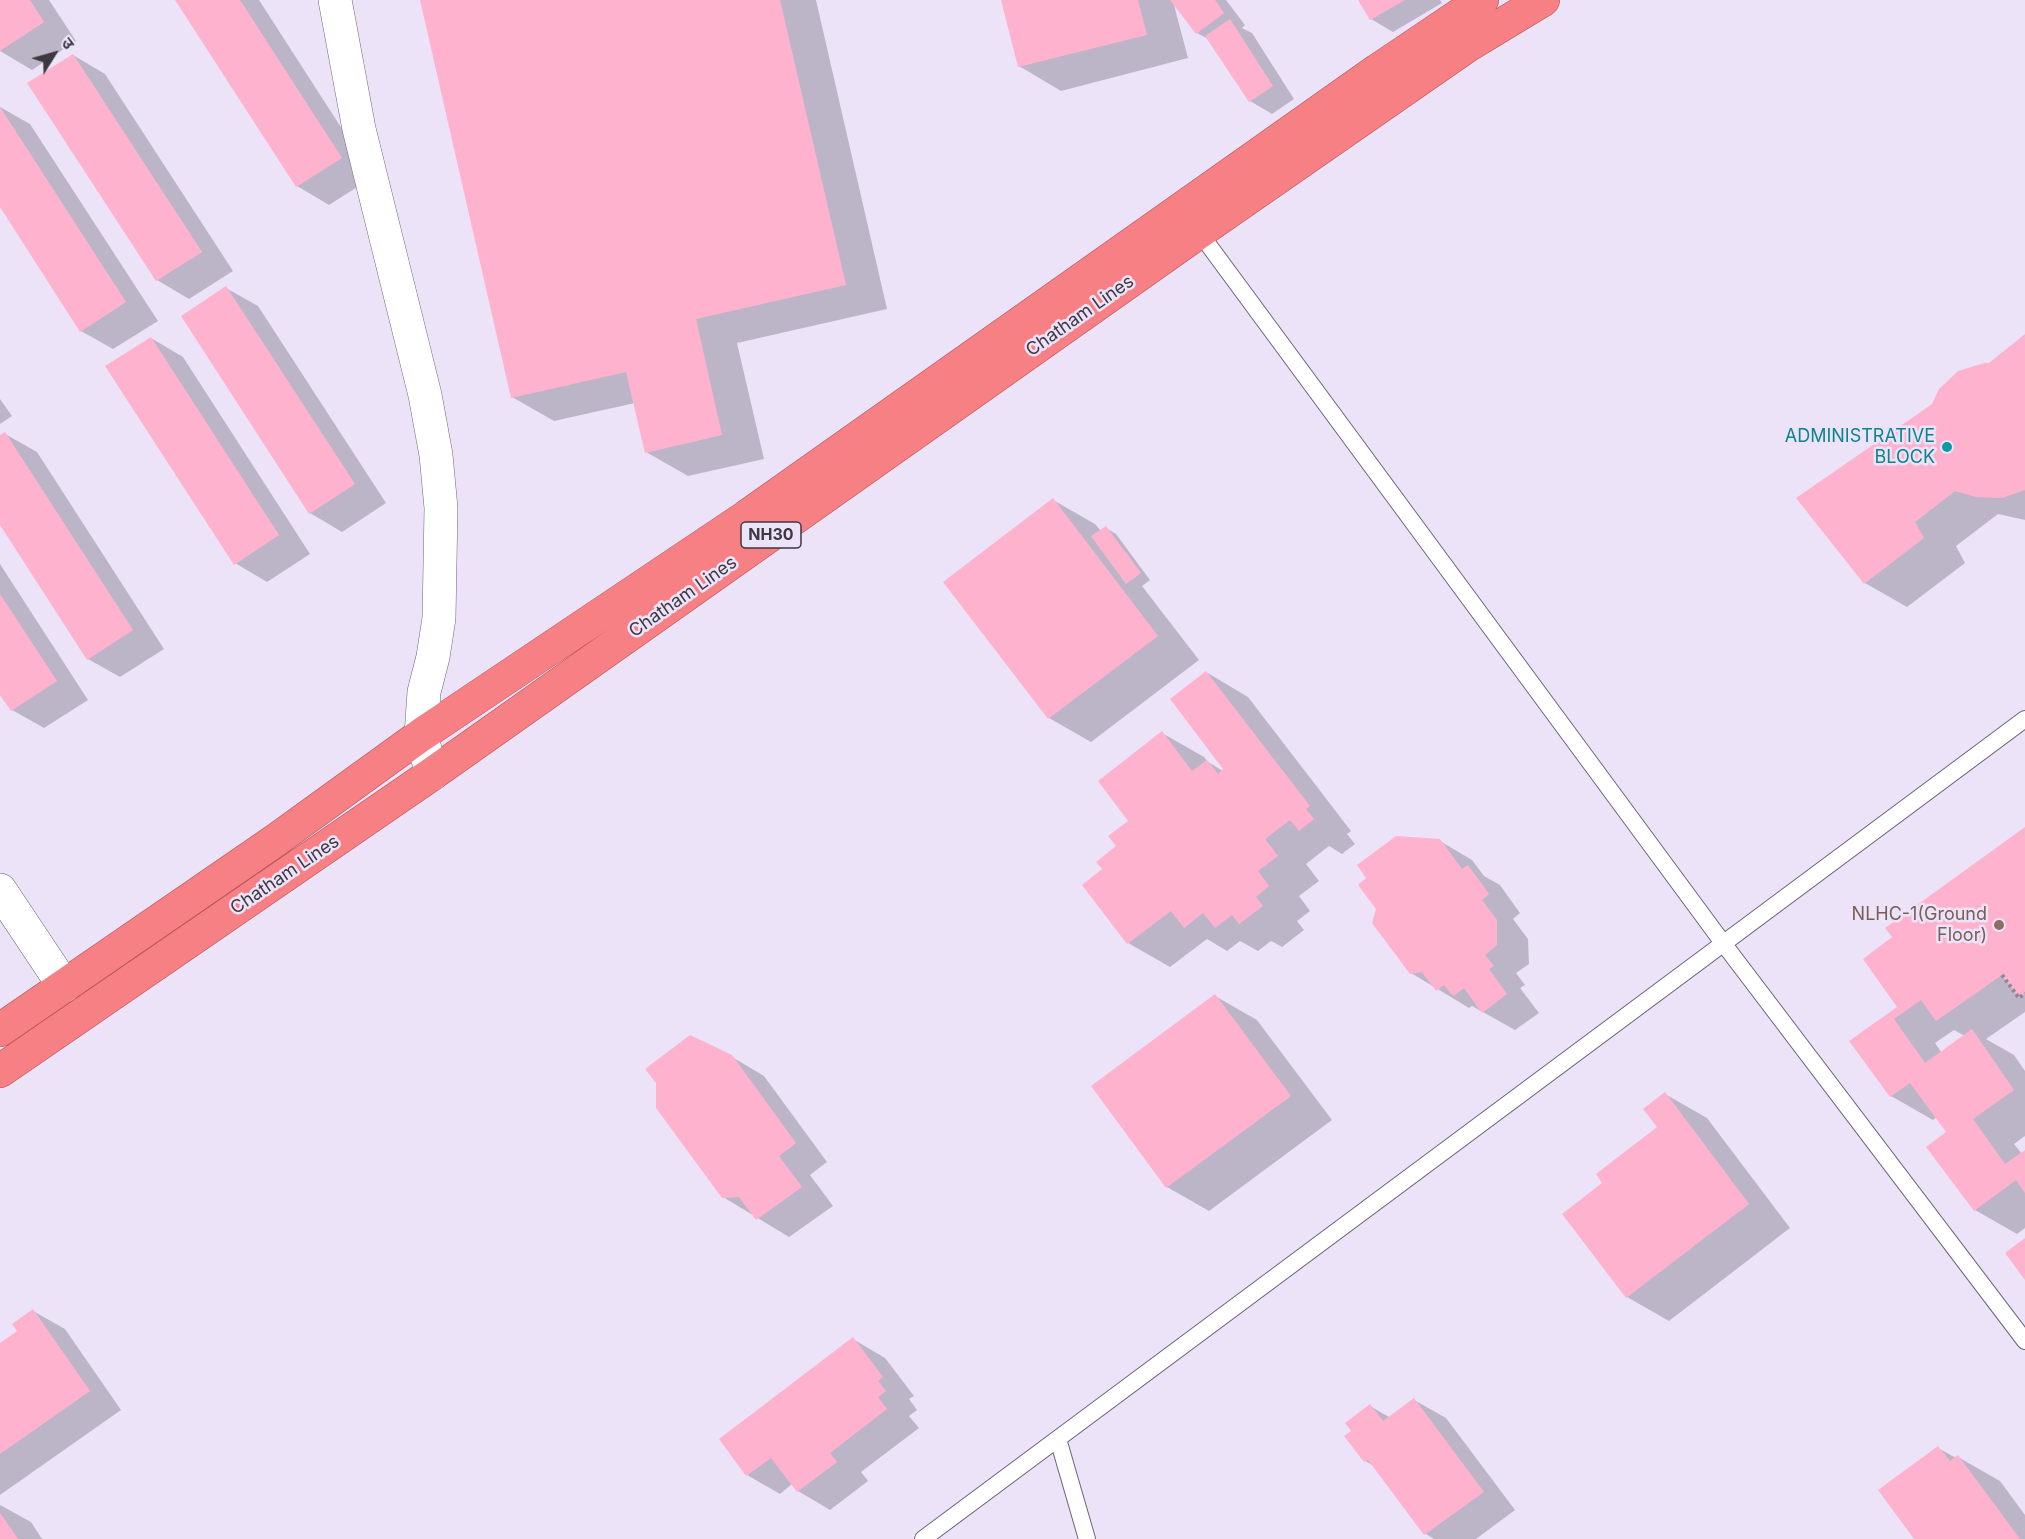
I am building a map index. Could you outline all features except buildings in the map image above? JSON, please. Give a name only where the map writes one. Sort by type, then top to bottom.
[{"type":"highway","name":"Chatham Lines","points":[[0,1071],[432,774],[1190,221],[1378,70],[1482,0]]},
{"type":"highway","name":"Chatham Lines","points":[[0,1030],[276,840],[421,735],[1190,221],[1544,0]]},
{"type":"street","points":[[334,0],[359,129],[425,395],[436,455],[441,508],[439,618],[433,657],[424,692],[421,735],[432,774]]},
{"type":"street","points":[[0,890],[64,986]]},
{"type":"lane","points":[[1190,221],[1723,943],[2025,1341]]},
{"type":"lane","points":[[923,1539],[2025,719]]},
{"type":"lane","points":[[1058,1439],[1087,1539]]},
{"type":"path","points":[[2002,975],[2019,998],[2025,993]]},
{"type":"place","name":"ADMINISTRATIVE BLOCK","points":[[1947,447]]},
{"type":"place","name":"NLHC-1(Ground Floor)","points":[[1999,925]]}]
